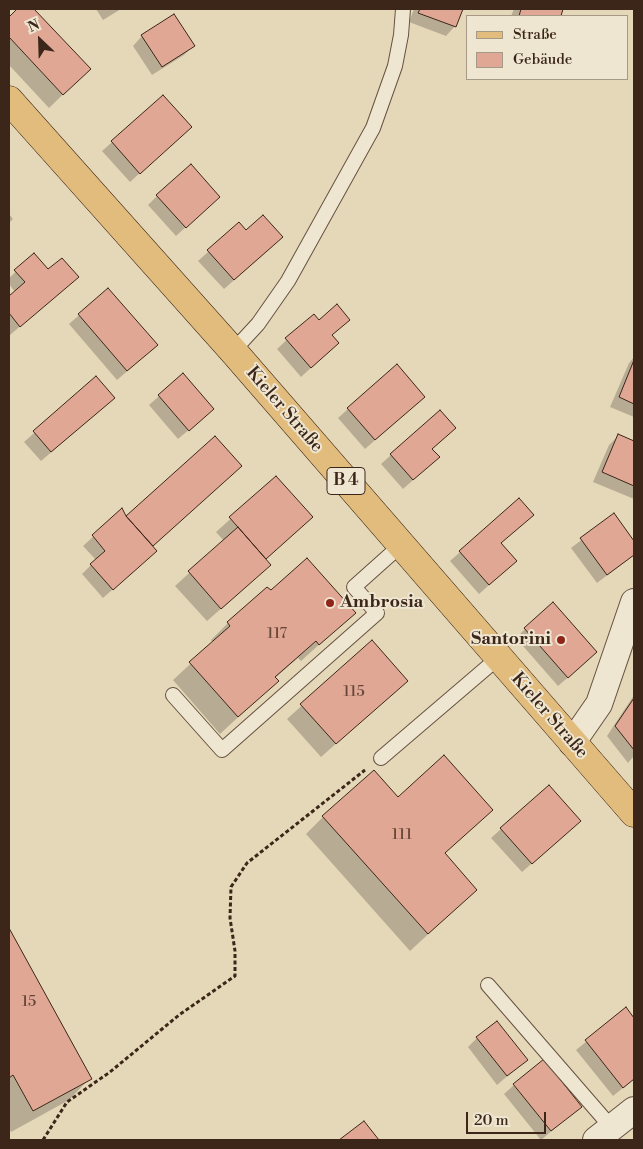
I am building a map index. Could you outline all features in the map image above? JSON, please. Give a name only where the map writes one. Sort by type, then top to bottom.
[{"type":"main road","name":"Kieler Straße","points":[[9,100],[234,351],[634,813]]},
{"type":"street","points":[[572,743],[599,704],[634,602]]},
{"type":"street","points":[[604,1134],[634,1110]]},
{"type":"lane","points":[[234,351],[258,324],[288,281],[373,128],[395,66],[401,35],[403,9]]},
{"type":"lane","points":[[173,695],[222,750],[377,613],[354,587],[401,545]]},
{"type":"lane","points":[[381,758],[498,658]]},
{"type":"lane","points":[[488,986],[604,1134]]},
{"type":"path","points":[[43,1140],[66,1102],[110,1072],[179,1016],[235,976],[235,951],[230,918],[231,887],[247,863],[381,758]]},
{"type":"building","points":[[17,9],[34,9],[91,69],[63,95],[9,37],[9,17]]},
{"type":"building","points":[[420,9],[463,9],[456,27],[418,13]]},
{"type":"building","points":[[521,9],[563,9],[561,15],[519,15]]},
{"type":"building","points":[[174,14],[195,46],[162,67],[141,35]]},
{"type":"building","points":[[163,95],[192,127],[140,174],[111,141]]},
{"type":"building","points":[[191,164],[220,197],[186,228],[156,195]]},
{"type":"building","points":[[263,215],[283,237],[234,280],[207,250],[239,222],[246,230]]},
{"type":"building","points":[[34,253],[48,269],[62,258],[79,277],[20,327],[9,313],[9,296],[25,282],[14,270]]},
{"type":"building","points":[[108,288],[158,345],[127,371],[78,314]]},
{"type":"building","points":[[337,304],[350,320],[332,335],[339,343],[311,368],[285,338],[314,314],[319,320]]},
{"type":"building","points":[[634,360],[634,404],[619,397]]},
{"type":"building","points":[[397,364],[425,397],[375,440],[347,408]]},
{"type":"building","points":[[183,373],[214,409],[189,431],[158,395]]},
{"type":"building","points":[[96,376],[115,398],[51,452],[33,431]]},
{"type":"building","points":[[440,410],[456,428],[432,449],[440,457],[413,480],[390,454]]},
{"type":"building","points":[[618,434],[634,441],[634,486],[602,472]]},
{"type":"building","points":[[215,436],[242,466],[153,546],[126,516]]},
{"type":"building","points":[[276,476],[313,517],[266,559],[229,517]]},
{"type":"building","points":[[519,498],[534,515],[501,543],[517,561],[489,585],[459,551]]},
{"type":"building","points":[[122,508],[126,516],[157,551],[113,590],[90,564],[105,551],[92,535]]},
{"type":"building","points":[[614,513],[634,541],[634,555],[607,575],[580,538]]},
{"type":"building","points":[[238,527],[271,565],[221,609],[188,571]]},
{"type":"building","points":[[307,558],[356,613],[319,645],[316,641],[275,677],[279,681],[238,717],[189,662],[230,626],[227,622],[267,587],[271,590]]},
{"type":"building","name":"Santorini","points":[[553,602],[597,652],[568,678],[524,628]]},
{"type":"building","points":[[372,640],[408,681],[336,744],[300,704]]},
{"type":"building","points":[[634,698],[634,750],[615,726]]},
{"type":"building","points":[[444,755],[493,810],[445,853],[477,890],[428,934],[322,816],[374,770],[398,797]]},
{"type":"building","points":[[549,785],[581,821],[532,864],[500,828]]},
{"type":"building","points":[[9,928],[92,1079],[33,1111],[13,1075],[9,1078]]},
{"type":"building","points":[[626,1007],[634,1018],[634,1079],[623,1088],[585,1040]]},
{"type":"building","points":[[497,1021],[528,1060],[507,1076],[476,1037]]},
{"type":"building","points":[[544,1059],[582,1107],[551,1131],[513,1084]]},
{"type":"building","points":[[364,1121],[379,1140],[339,1140]]},
{"type":"place","name":"Ambrosia","points":[[330,603]]},
{"type":"place","name":"Santorini","points":[[561,640]]}]
